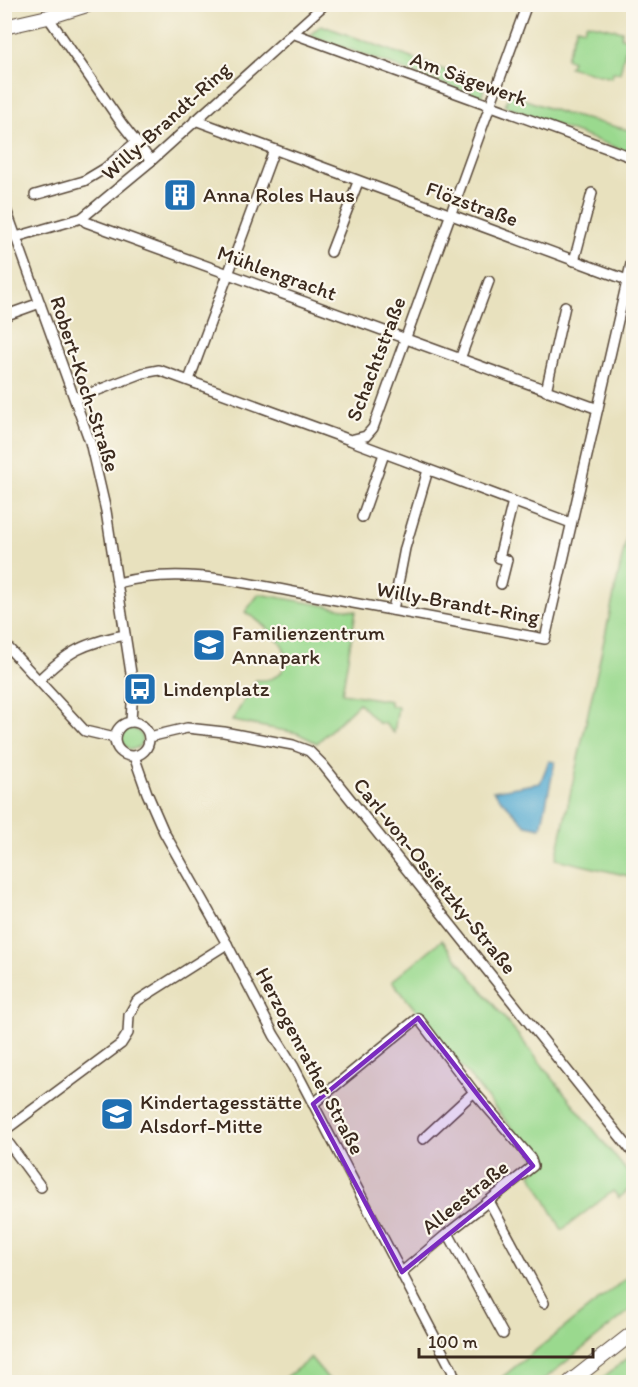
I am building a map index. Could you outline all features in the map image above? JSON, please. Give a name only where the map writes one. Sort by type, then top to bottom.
[{"type":"main road","points":[[4,27],[90,4]]},
{"type":"main road","points":[[570,1383],[633,1332]]},
{"type":"street","name":"Willy-Brandt-Ring","points":[[16,237],[82,218],[151,161],[325,4]]},
{"type":"street","name":"Schachtstraße","points":[[75,399],[151,370],[159,370],[350,440],[366,436],[373,428],[527,4]]},
{"type":"street","points":[[48,17],[83,70],[151,161]]},
{"type":"street","name":"Am Sägewerk","points":[[292,33],[633,158]]},
{"type":"street","name":"Flözstraße","points":[[195,120],[627,280]]},
{"type":"street","points":[[35,195],[84,181],[104,170],[136,142]]},
{"type":"street","points":[[189,380],[274,150]]},
{"type":"street","points":[[331,252],[358,182]]},
{"type":"street","points":[[574,261],[592,193]]},
{"type":"street","name":"Robert-Koch-Straße","points":[[4,204],[90,442],[117,583],[134,694],[131,722]]},
{"type":"street","name":"Mühlengracht","points":[[82,218],[86,222],[598,409]]},
{"type":"street","name":"Willy-Brandt-Ring","points":[[117,583],[144,576],[190,575],[545,639],[633,251]]},
{"type":"street","points":[[460,359],[489,281]]},
{"type":"street","points":[[4,316],[40,303]]},
{"type":"street","points":[[546,391],[566,306]]},
{"type":"street","points":[[350,440],[572,523]]},
{"type":"street","points":[[362,517],[384,454]]},
{"type":"street","points":[[393,610],[405,548],[428,470]]},
{"type":"street","points":[[501,584],[507,560],[499,558],[513,501]]},
{"type":"street","points":[[38,681],[59,660],[82,646],[125,634]]},
{"type":"street","points":[[4,643],[86,731],[115,738]]},
{"type":"street","points":[[131,722],[146,729],[148,737],[147,746],[142,753],[134,756],[127,756],[120,752],[115,738],[117,730],[123,724],[131,722]]},
{"type":"street","name":"Carl-von-Ossietzky-Straße","points":[[148,737],[187,728],[275,741],[309,752],[323,765],[633,1154]]},
{"type":"street","name":"Herzogenrather Straße","points":[[134,756],[164,832],[294,1068],[402,1272],[452,1370],[456,1383]]},
{"type":"street","points":[[4,1131],[121,1044],[128,1033],[129,1015],[137,1001],[227,944]]},
{"type":"street","name":"Alleestraße","points":[[313,1104],[418,1018],[474,1092],[530,1157],[533,1166],[402,1272]]},
{"type":"street","points":[[423,1139],[474,1092]]},
{"type":"street","points":[[4,1137],[41,1187]]},
{"type":"street","points":[[489,1201],[544,1303]]},
{"type":"street","points":[[448,1233],[503,1334]]},
{"type":"highlighted area","points":[[418,1018],[533,1166],[402,1272],[313,1104]]},
{"type":"green space","points":[[587,23],[622,31],[621,37],[628,39],[620,73],[613,72],[612,78],[569,67],[572,61],[566,58],[577,27],[584,29]]},
{"type":"green space","points":[[321,25],[485,85],[481,98],[310,35]]},
{"type":"green space","points":[[509,94],[565,114],[633,131],[633,154],[505,106]]},
{"type":"green space","points":[[633,508],[633,877],[556,859]]},
{"type":"green space","points":[[259,594],[356,611],[342,693],[390,701],[390,705],[398,707],[394,733],[384,723],[378,723],[359,703],[317,743],[297,733],[232,721],[256,680],[274,678],[282,671],[286,663],[286,654],[276,637],[245,612]]},
{"type":"green space","points":[[132,729],[139,732],[142,739],[139,746],[132,749],[125,746],[122,739],[125,732]]},
{"type":"green space","points":[[442,940],[633,1179],[633,1186],[619,1198],[613,1191],[562,1230],[531,1174],[538,1167],[536,1158],[392,981]]},
{"type":"green space","points":[[633,1273],[633,1308],[541,1382],[496,1382]]},
{"type":"green space","points":[[633,1354],[633,1382],[597,1382]]},
{"type":"green space","points":[[311,1358],[331,1382],[280,1382]]},
{"type":"water","points":[[549,761],[555,762],[541,828],[526,825],[493,791],[540,783]]},
{"type":"place","name":"Anna Roles Haus","points":[[180,195]]},
{"type":"place","name":"Familienzentrum Annapark","points":[[209,645]]},
{"type":"place","name":"Lindenplatz","points":[[140,689]]},
{"type":"place","name":"Kindertagesstätte Alsdorf-Mitte","points":[[117,1114]]}]
